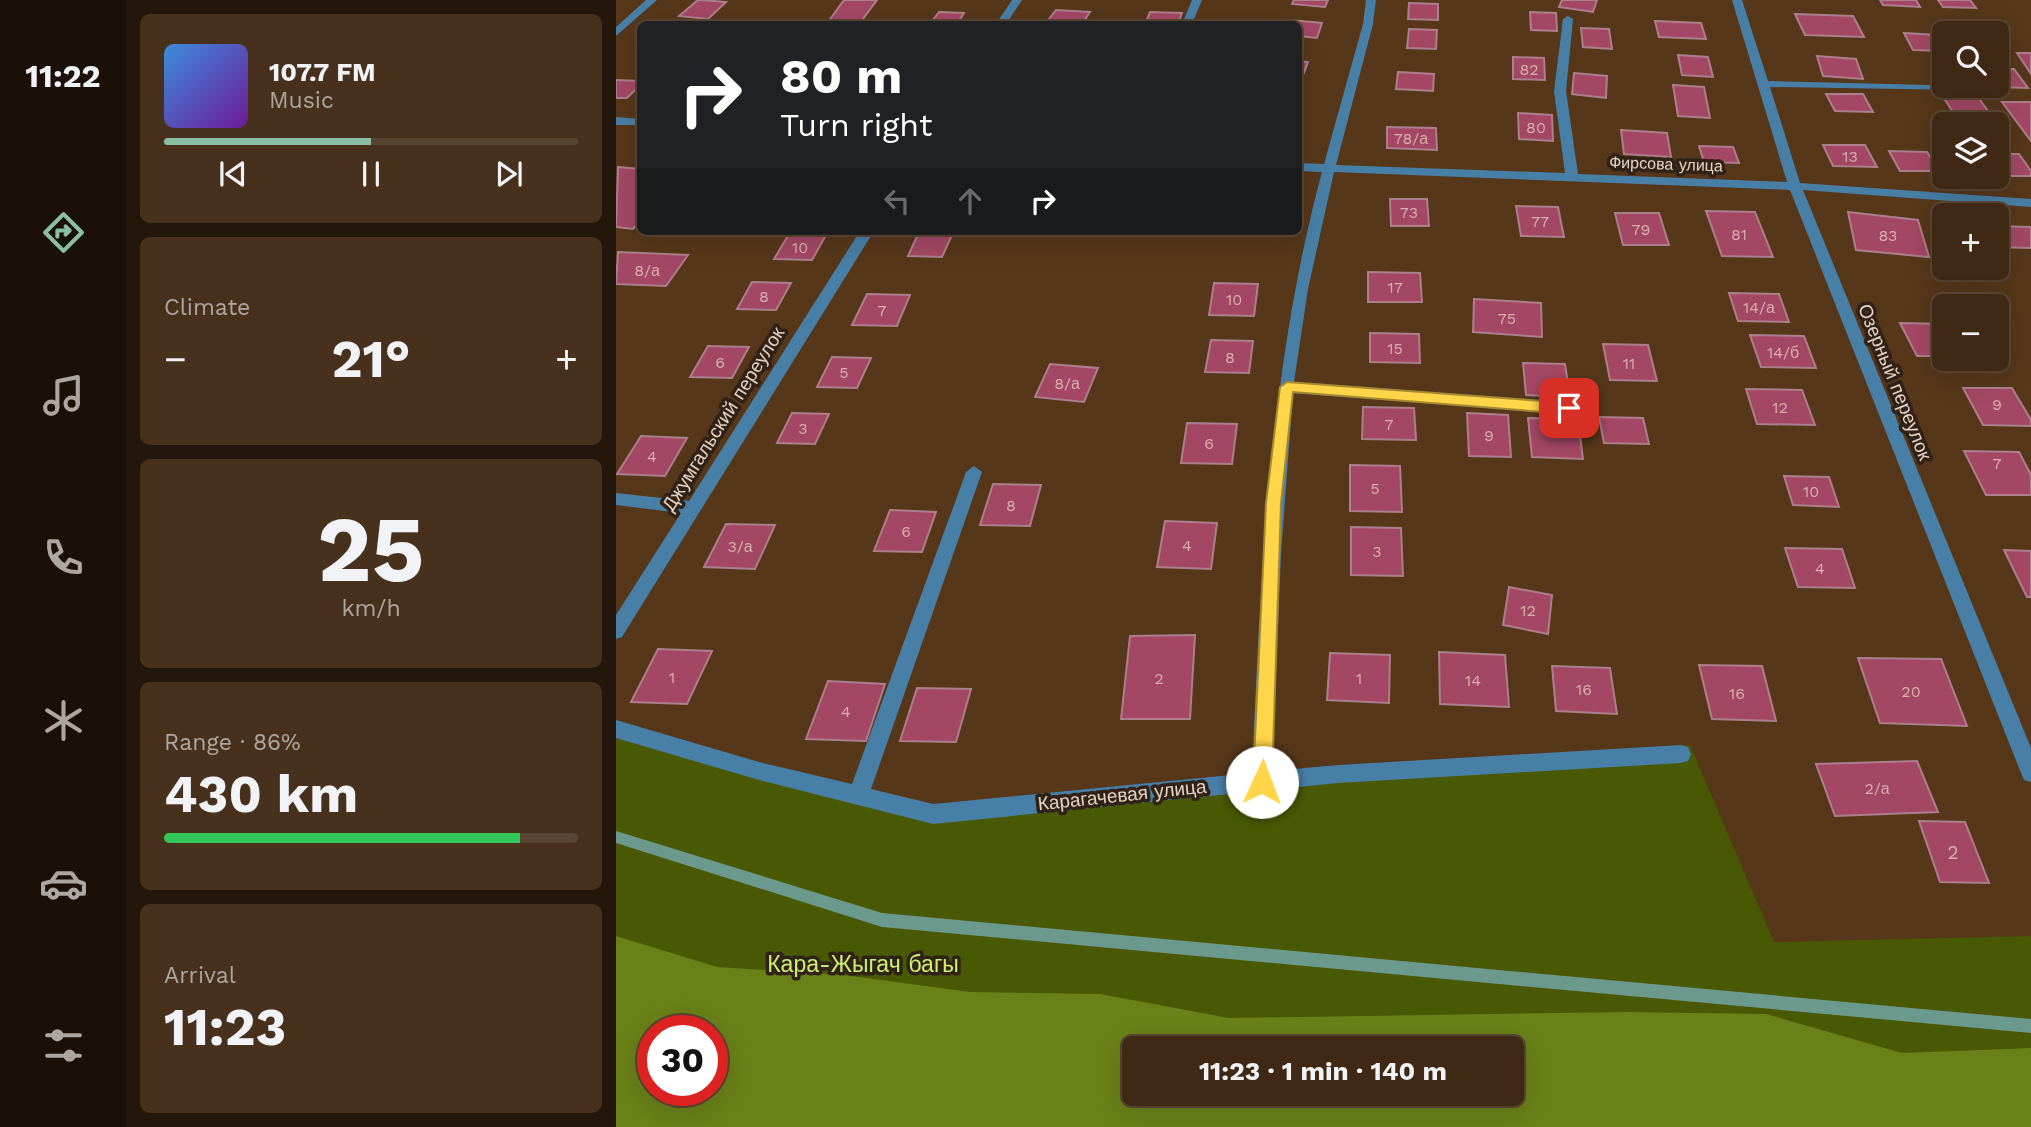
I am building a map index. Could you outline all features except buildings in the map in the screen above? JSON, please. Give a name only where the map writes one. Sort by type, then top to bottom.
[{"type":"street","points":[[616,33],[652,0]]},
{"type":"street","points":[[1003,21],[1017,0]]},
{"type":"street","points":[[1188,21],[1197,0]]},
{"type":"street","points":[[1262,782],[1273,503],[1295,326],[1328,169],[1368,24],[1371,0]]},
{"type":"street","name":"Озерный переулок","points":[[1737,0],[1795,186],[2031,773]]},
{"type":"street","points":[[1568,19],[1560,91],[1572,178]]},
{"type":"street","points":[[1763,83],[1932,86]]},
{"type":"street","points":[[616,121],[637,122]]},
{"type":"street","name":"Фирсова улица","points":[[1302,167],[1795,186],[2031,203]]},
{"type":"street","name":"Джумгальский переулок","points":[[616,631],[864,235]]},
{"type":"street","points":[[1287,387],[1569,408]]},
{"type":"street","points":[[859,794],[974,472]]},
{"type":"street","points":[[616,499],[692,508]]},
{"type":"street","name":"Карагачевая улица","points":[[616,729],[759,771],[933,814],[1338,774],[1681,754]]},
{"type":"green space","name":"Кара-Жыгач багы","points":[[616,731],[933,814],[1355,766],[1690,745],[1774,942],[2031,936],[2031,1127],[616,1127]]},
{"type":"green space","points":[[616,936],[717,967],[844,975],[970,992],[1100,994],[1229,1018],[1626,1012],[1766,1014],[1902,1053],[2031,1048],[2031,1127],[616,1127]]},
{"type":"waterway","points":[[616,837],[882,920],[2031,1026]]},
{"type":"route","points":[[1262,782],[1273,503],[1287,387],[1569,408]]}]
